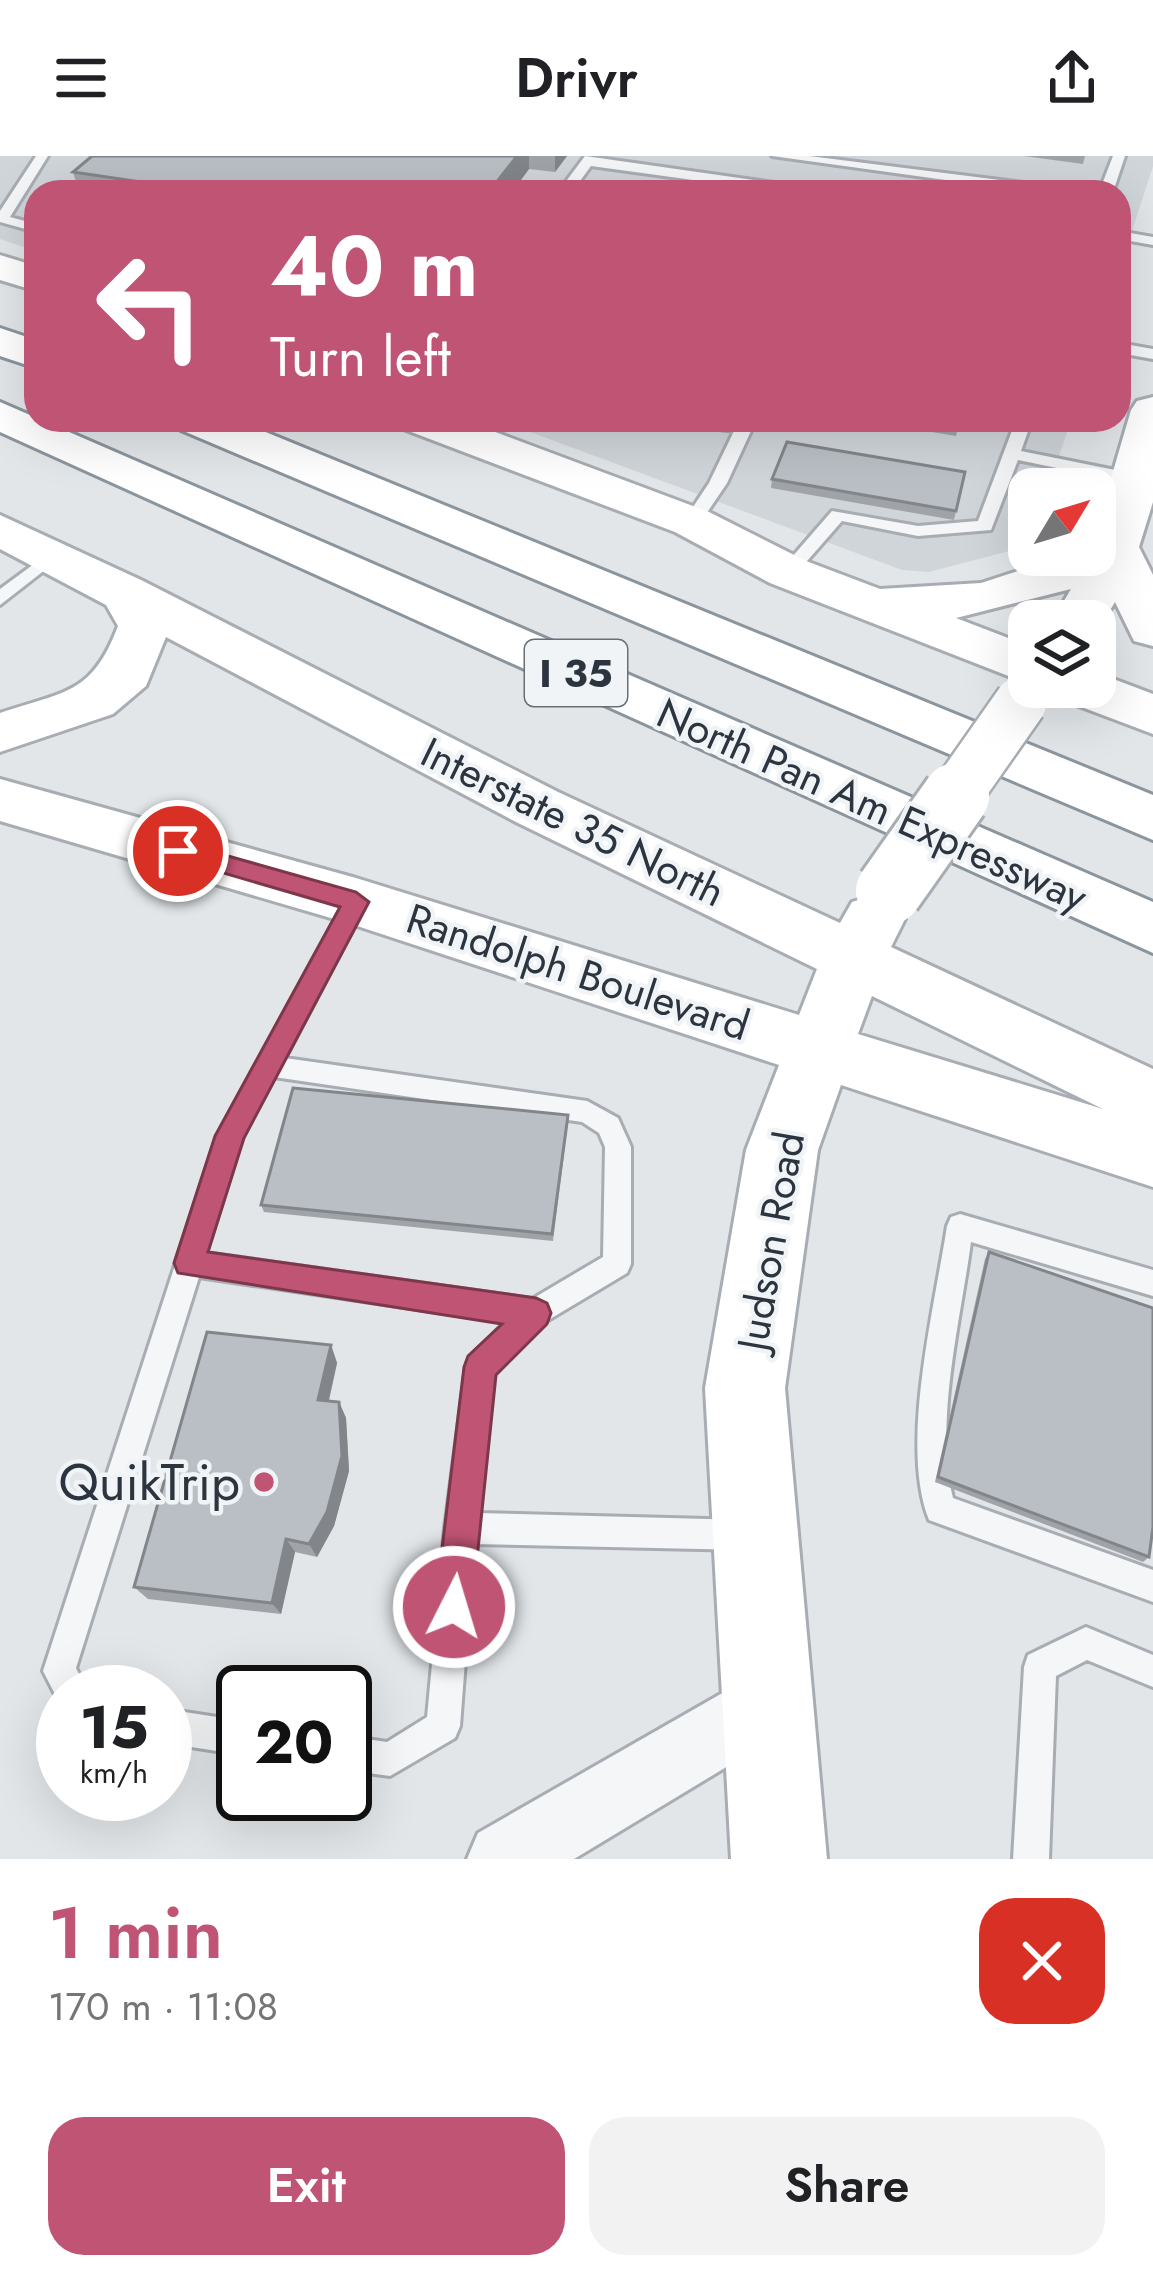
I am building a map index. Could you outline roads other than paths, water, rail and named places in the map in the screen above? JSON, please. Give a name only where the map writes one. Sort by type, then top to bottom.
[{"type":"main road","points":[[1116,544],[1153,410]]},
{"type":"main road","name":"North Pan Am Expressway","points":[[38,432],[1153,929]]},
{"type":"main road","name":"I 35","points":[[225,432],[1153,819]]},
{"type":"main road","points":[[454,432],[692,522],[1008,675]]},
{"type":"main road","name":"Interstate 35 North","points":[[0,530],[537,807],[1153,1101]]},
{"type":"main road","points":[[1116,555],[1153,629]]},
{"type":"main road","points":[[844,594],[940,607],[1025,591],[1058,576]]},
{"type":"main road","points":[[0,733],[94,701],[127,673],[144,626],[123,591]]},
{"type":"main road","points":[[1116,700],[1153,715]]},
{"type":"main road","name":"Judson Road","points":[[766,1853],[766,1703],[745,1388],[763,1246],[782,1150],[853,958],[890,891],[1013,708]]},
{"type":"main road","name":"Randolph Boulevard","points":[[0,800],[356,902],[1153,1156]]},
{"type":"street","points":[[504,1859],[766,1703]]},
{"type":"lane","points":[[778,156],[859,161],[985,180]]},
{"type":"lane","points":[[590,159],[730,180]]},
{"type":"lane","points":[[859,161],[872,177],[895,180]]},
{"type":"lane","points":[[2,218],[24,184]]},
{"type":"lane","points":[[692,522],[718,483],[742,432]]},
{"type":"lane","points":[[788,572],[838,515],[918,531],[985,526],[1019,432]]},
{"type":"lane","points":[[1011,454],[1135,479]]},
{"type":"lane","points":[[0,599],[53,554]]},
{"type":"lane","points":[[61,1665],[230,1136],[356,902]]},
{"type":"lane","points":[[268,1066],[587,1112],[609,1126],[618,1148],[616,1264],[536,1313],[480,1367],[443,1726],[389,1759],[372,1757]]},
{"type":"lane","points":[[1153,1282],[960,1226],[953,1362],[931,1449],[934,1494],[940,1509],[1153,1586]]},
{"type":"lane","points":[[189,1263],[536,1313]]},
{"type":"lane","points":[[460,1528],[752,1536]]},
{"type":"lane","points":[[1031,1859],[1040,1667],[1086,1643],[1153,1672]]},
{"type":"place","name":"QuikTrip","points":[[264,1482]]}]
